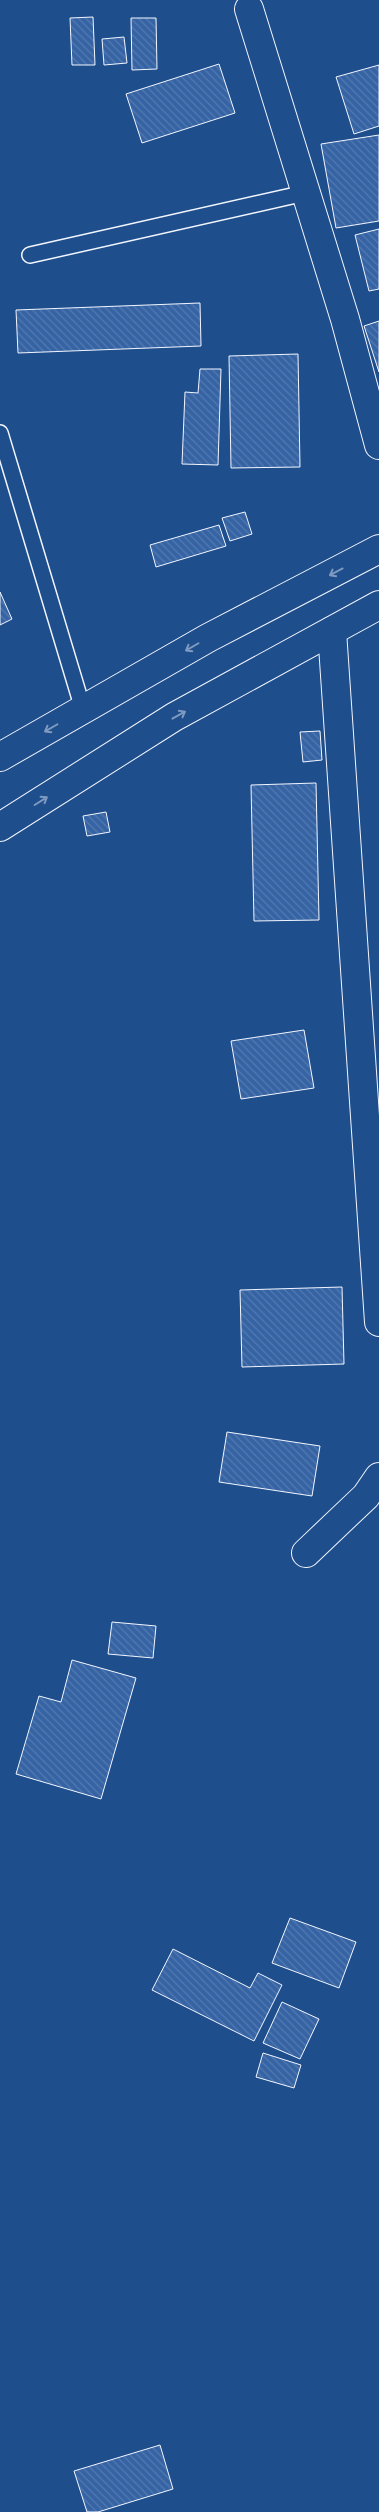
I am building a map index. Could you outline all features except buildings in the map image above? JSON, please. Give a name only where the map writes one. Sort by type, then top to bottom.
[{"type":"street","points":[[248,9],[345,319],[379,445]]},
{"type":"street","points":[[0,757],[208,638],[379,549]]},
{"type":"street","points":[[0,827],[174,717],[379,605]]},
{"type":"street","points":[[332,631],[379,1322]]},
{"type":"street","points":[[306,1554],[366,1496],[379,1477]]},
{"type":"lane","points":[[30,255],[305,193]]},
{"type":"lane","points":[[0,433],[83,709]]}]
